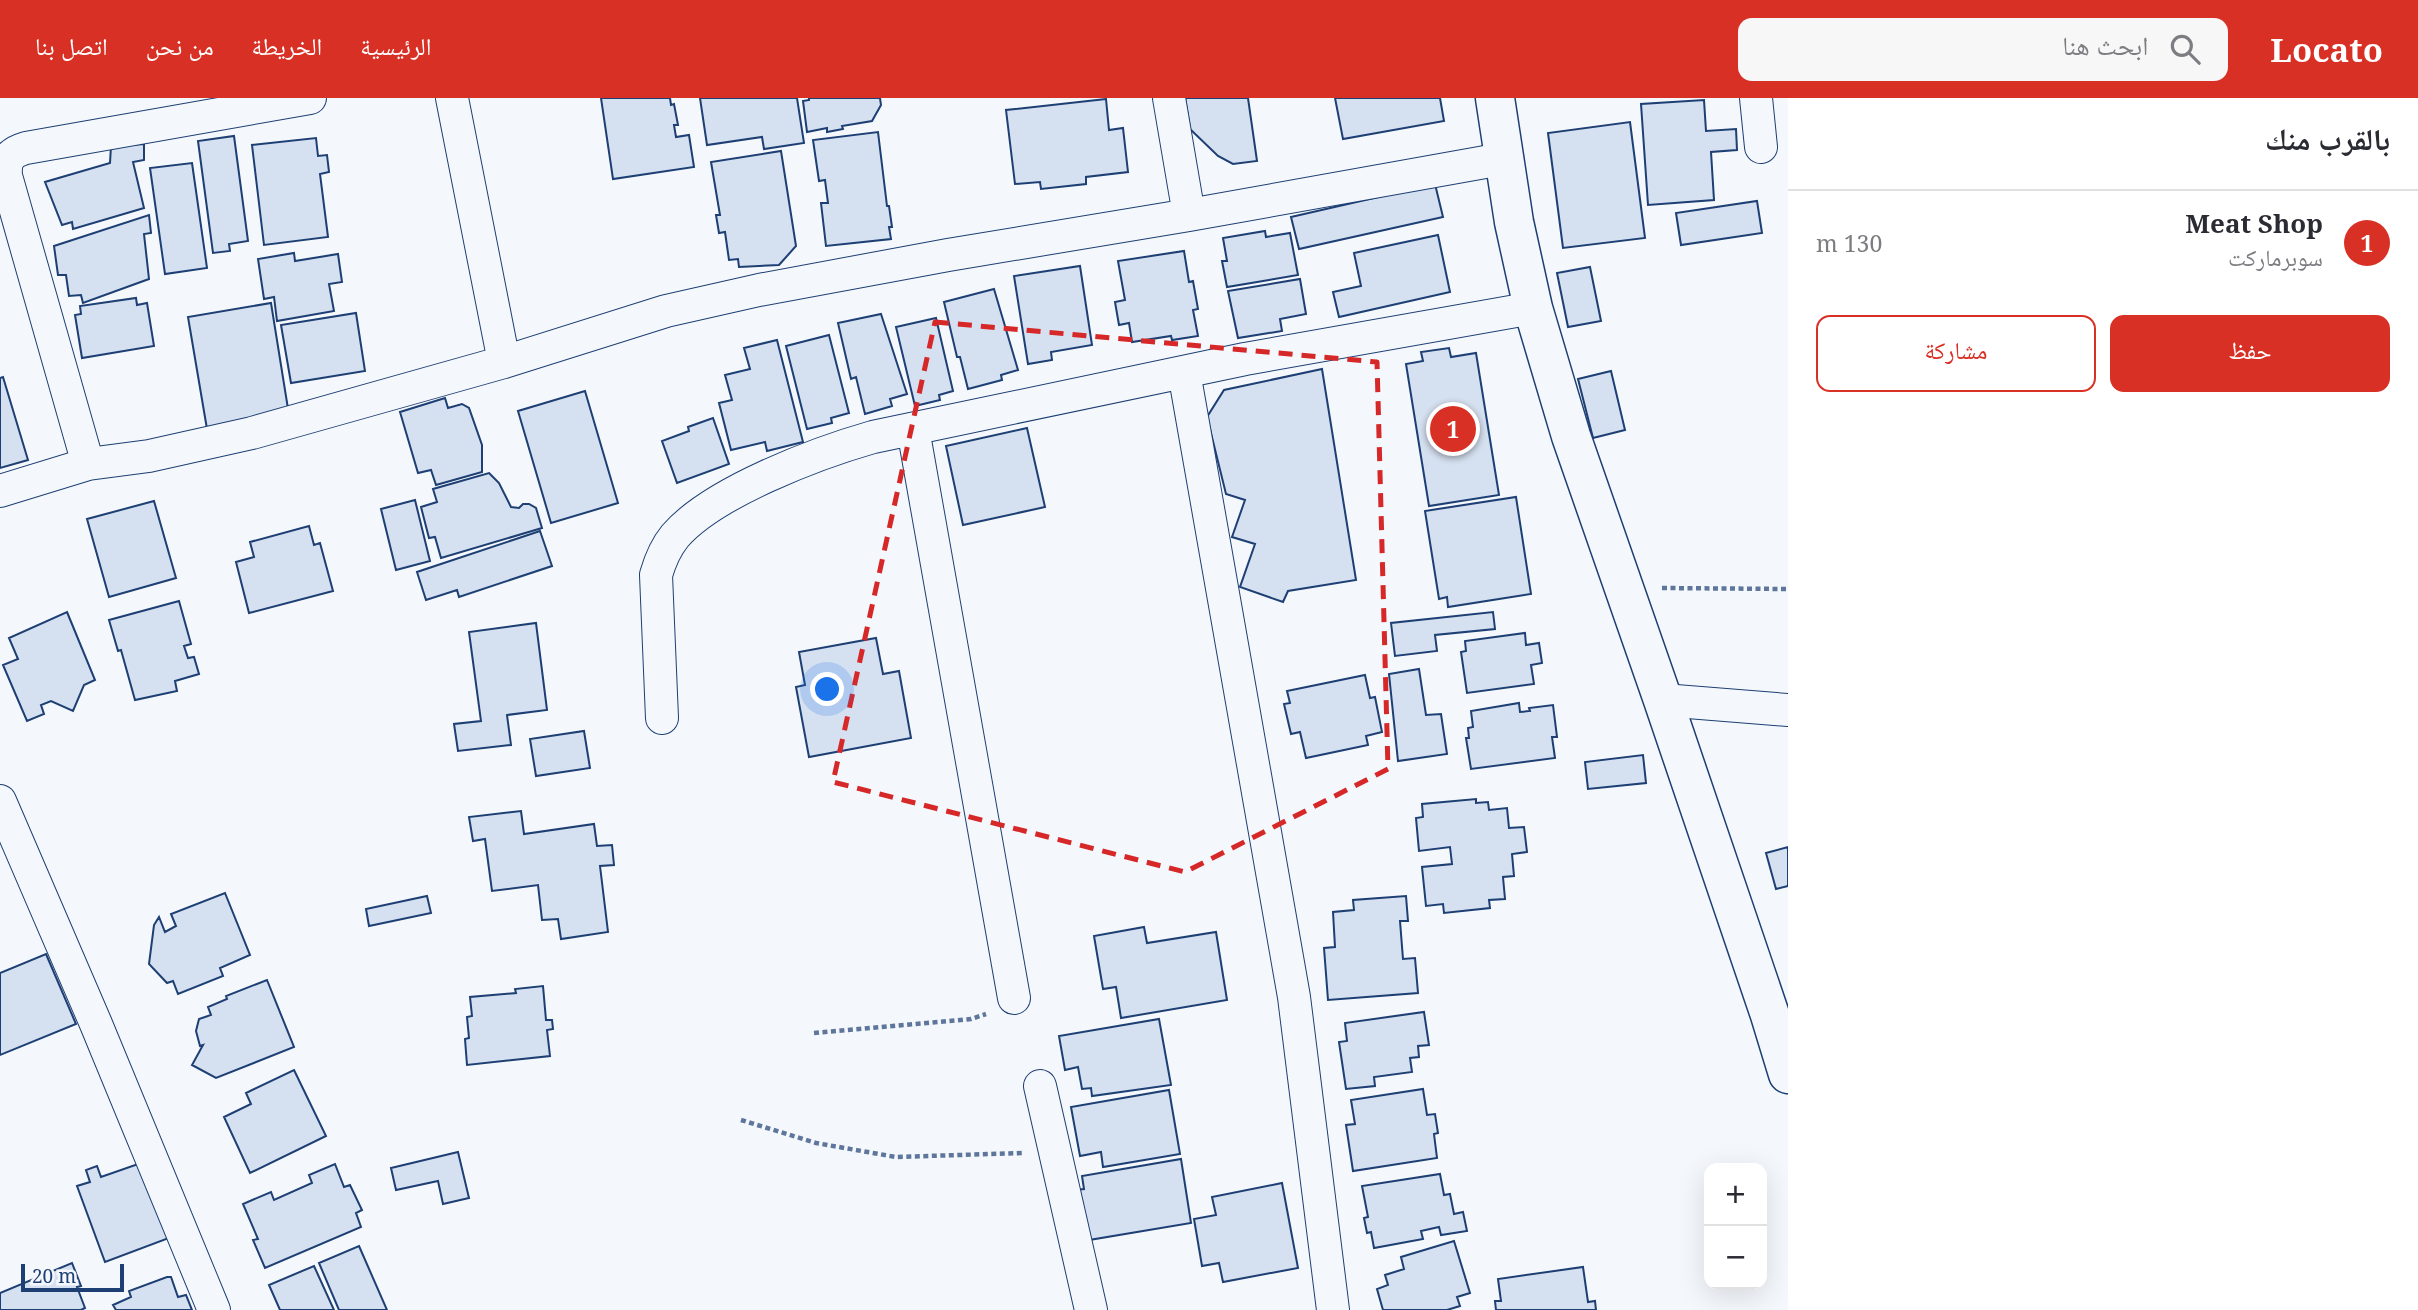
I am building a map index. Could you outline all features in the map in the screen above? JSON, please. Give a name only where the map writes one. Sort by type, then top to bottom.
[{"type":"street","points":[[88,464],[6,176],[5,165],[8,158],[14,151],[26,148],[310,98]]},
{"type":"street","points":[[453,98],[504,362]]},
{"type":"street","points":[[1169,98],[1189,215]]},
{"type":"street","points":[[1495,98],[1502,159],[1533,308],[1571,436],[1664,700],[1788,1074]]},
{"type":"street","points":[[1756,98],[1760,147]]},
{"type":"street","points":[[0,491],[88,464],[149,456],[252,433],[504,362],[666,311],[759,290],[948,254],[1189,215],[1502,159]]},
{"type":"street","points":[[662,718],[656,575],[673,538],[701,512],[722,499],[845,445],[1184,372],[1533,308]]},
{"type":"street","points":[[1184,372],[1294,997],[1333,1310]]},
{"type":"street","points":[[913,429],[1012,989]]},
{"type":"street","points":[[1664,700],[1788,710]]},
{"type":"street","points":[[0,801],[91,1012],[214,1310]]},
{"type":"street","points":[[1040,1086],[1091,1310]]},
{"type":"path","points":[[1623,587],[1788,589]]},
{"type":"path","points":[[814,1033],[971,1019],[986,1015],[1012,989]]},
{"type":"path","points":[[741,1120],[816,1143],[896,1157],[1055,1152]]},
{"type":"highlighted area","points":[[935,322],[1377,362],[1388,769],[1185,872],[833,782]]},
{"type":"building","points":[[601,98],[670,98],[671,105],[674,104],[678,125],[674,125],[676,137],[689,135],[694,167],[613,179]]},
{"type":"building","points":[[700,98],[797,98],[804,143],[764,149],[762,137],[707,145]]},
{"type":"building","points":[[809,98],[880,98],[881,105],[872,121],[842,126],[843,129],[827,132],[827,128],[807,132],[803,101]]},
{"type":"building","points":[[1185,98],[1248,98],[1257,161],[1233,164],[1218,156],[1190,129]]},
{"type":"building","points":[[1335,98],[1440,98],[1444,121],[1343,139]]},
{"type":"building","points":[[1106,99],[1109,130],[1123,128],[1128,172],[1086,177],[1086,184],[1041,189],[1040,182],[1015,184],[1006,110]]},
{"type":"building","points":[[1704,100],[1706,131],[1736,129],[1737,150],[1711,152],[1714,200],[1648,205],[1641,104]]},
{"type":"building","points":[[1630,122],[1645,238],[1563,248],[1548,133]]},
{"type":"building","points":[[878,132],[892,227],[889,227],[891,239],[826,246],[821,203],[828,203],[825,180],[819,181],[813,140]]},
{"type":"building","points":[[234,136],[248,241],[229,244],[230,251],[213,253],[198,141]]},
{"type":"building","points":[[316,138],[318,156],[327,155],[329,172],[320,174],[328,237],[264,245],[252,145]]},
{"type":"building","points":[[144,144],[144,160],[133,162],[144,208],[73,229],[72,222],[62,225],[45,182],[110,163],[111,146]]},
{"type":"building","points":[[781,151],[796,246],[779,265],[739,267],[738,259],[729,260],[725,232],[719,233],[716,215],[720,215],[711,162]]},
{"type":"building","points":[[192,163],[207,268],[165,274],[150,168]]},
{"type":"building","points":[[1435,184],[1443,217],[1299,249],[1291,217]]},
{"type":"building","points":[[1757,201],[1762,233],[1681,245],[1676,213]]},
{"type":"building","points":[[149,215],[151,233],[144,234],[149,279],[83,303],[81,295],[69,296],[66,275],[58,275],[54,246]]},
{"type":"building","points":[[1265,231],[1266,237],[1290,233],[1298,275],[1227,287],[1222,261],[1227,261],[1223,238]]},
{"type":"building","points":[[1438,235],[1450,292],[1339,317],[1333,292],[1361,286],[1354,253]]},
{"type":"building","points":[[1184,251],[1189,282],[1193,281],[1198,309],[1193,310],[1198,336],[1172,340],[1171,336],[1132,342],[1129,323],[1119,325],[1115,302],[1125,300],[1118,261]]},
{"type":"building","points":[[294,253],[295,261],[338,254],[342,282],[329,284],[334,311],[277,321],[274,297],[264,299],[258,259]]},
{"type":"building","points":[[1080,266],[1092,345],[1051,352],[1052,360],[1028,364],[1014,276]]},
{"type":"building","points":[[1590,267],[1601,321],[1568,327],[1557,273]]},
{"type":"building","points":[[1300,279],[1306,314],[1280,319],[1282,331],[1238,338],[1228,291]]},
{"type":"building","points":[[994,289],[1018,370],[1001,375],[1002,380],[968,389],[944,302]]},
{"type":"building","points":[[136,298],[137,305],[147,303],[154,346],[82,358],[75,315],[81,314],[80,306]]},
{"type":"building","points":[[271,303],[289,415],[207,429],[188,317]]},
{"type":"building","points":[[356,313],[365,371],[291,383],[281,325]]},
{"type":"building","points":[[881,314],[907,394],[890,399],[892,406],[865,414],[856,377],[851,379],[838,323]]},
{"type":"building","points":[[936,318],[953,391],[939,395],[940,400],[915,406],[896,327]]},
{"type":"building","points":[[829,335],[849,413],[831,418],[832,423],[807,429],[786,346]]},
{"type":"building","points":[[777,340],[803,442],[767,451],[765,442],[731,450],[719,403],[732,400],[725,375],[750,369],[744,348]]},
{"type":"building","points":[[1449,348],[1451,357],[1476,353],[1499,495],[1429,506],[1406,364],[1423,361],[1421,352]]},
{"type":"building","points":[[1322,369],[1356,580],[1288,591],[1283,602],[1240,587],[1255,544],[1232,537],[1245,500],[1226,494],[1207,417],[1224,390]]},
{"type":"building","points":[[1611,371],[1625,430],[1593,438],[1578,379]]},
{"type":"building","points":[[3,377],[28,460],[0,468],[0,378]]},
{"type":"building","points":[[585,391],[618,503],[551,523],[518,411]]},
{"type":"building","points":[[445,398],[448,408],[462,404],[469,408],[482,445],[482,472],[436,485],[431,470],[418,473],[400,412]]},
{"type":"building","points":[[713,418],[729,464],[677,483],[662,441]]},
{"type":"building","points":[[1027,428],[1045,507],[963,525],[946,446]]},
{"type":"building","points":[[489,473],[499,483],[511,507],[519,508],[523,504],[529,504],[536,508],[542,528],[441,558],[435,537],[429,538],[421,507],[437,502],[433,489]]},
{"type":"building","points":[[1516,497],[1531,594],[1448,607],[1447,597],[1439,599],[1425,511]]},
{"type":"building","points":[[415,500],[430,561],[396,570],[381,509]]},
{"type":"building","points":[[154,501],[176,578],[109,597],[87,519]]},
{"type":"building","points":[[309,526],[314,545],[320,543],[333,591],[249,613],[236,562],[254,557],[250,542]]},
{"type":"building","points":[[540,531],[552,566],[459,597],[457,590],[426,600],[417,572]]},
{"type":"building","points":[[179,601],[191,644],[184,646],[188,658],[194,657],[199,674],[175,681],[177,691],[135,700],[121,650],[118,651],[109,620]]},
{"type":"building","points":[[67,612],[95,680],[84,685],[73,711],[51,701],[41,705],[44,714],[27,721],[3,665],[18,659],[9,638]]},
{"type":"building","points":[[1493,612],[1495,629],[1435,635],[1437,651],[1395,656],[1391,623]]},
{"type":"building","points":[[536,623],[547,710],[507,715],[511,745],[458,751],[454,724],[481,721],[469,632]]},
{"type":"building","points":[[1525,633],[1526,645],[1539,643],[1542,663],[1531,665],[1534,684],[1467,693],[1461,652],[1466,651],[1465,641]]},
{"type":"building","points":[[876,638],[883,674],[899,671],[911,738],[809,757],[796,687],[805,685],[799,652]]},
{"type":"building","points":[[1419,669],[1426,715],[1441,714],[1447,754],[1398,761],[1389,674]]},
{"type":"building","points":[[1365,675],[1370,698],[1375,697],[1382,732],[1366,736],[1368,745],[1306,758],[1300,732],[1291,734],[1284,704],[1290,703],[1287,691]]},
{"type":"building","points":[[1519,703],[1520,712],[1553,705],[1557,737],[1552,737],[1555,758],[1471,769],[1466,738],[1469,738],[1468,728],[1473,727],[1471,711]]},
{"type":"building","points":[[584,731],[590,768],[536,776],[530,739]]},
{"type":"building","points":[[1643,755],[1646,783],[1588,789],[1585,762]]},
{"type":"building","points":[[1476,799],[1476,803],[1488,802],[1489,810],[1507,808],[1509,828],[1524,827],[1527,852],[1512,854],[1514,876],[1503,877],[1505,899],[1489,900],[1490,908],[1444,913],[1443,904],[1426,906],[1422,867],[1452,864],[1450,847],[1419,851],[1416,818],[1423,817],[1422,804]]},
{"type":"building","points":[[521,811],[524,834],[594,824],[597,846],[612,845],[614,865],[600,866],[608,932],[561,939],[558,919],[542,920],[538,885],[492,891],[485,839],[473,841],[469,817]]},
{"type":"building","points":[[1788,847],[1788,886],[1776,889],[1766,853]]},
{"type":"building","points":[[225,893],[250,955],[220,968],[223,976],[178,994],[173,981],[167,983],[149,964],[154,925],[159,917],[165,932],[176,926],[171,914]]},
{"type":"building","points":[[427,896],[431,913],[369,926],[366,909]]},
{"type":"building","points":[[1406,896],[1408,921],[1400,921],[1403,959],[1415,958],[1418,993],[1328,1000],[1324,948],[1335,947],[1333,912],[1354,910],[1353,900]]},
{"type":"building","points":[[1144,927],[1147,943],[1216,932],[1227,1000],[1121,1018],[1116,987],[1103,989],[1094,936]]},
{"type":"building","points":[[46,954],[76,1024],[0,1055],[0,973]]},
{"type":"building","points":[[267,980],[294,1047],[216,1078],[192,1065],[203,1045],[200,1046],[196,1031],[199,1019],[211,1015],[208,1007],[227,999],[226,996]]},
{"type":"building","points":[[543,986],[546,1020],[552,1020],[553,1029],[547,1030],[550,1056],[467,1065],[465,1039],[469,1038],[467,1017],[472,1016],[470,997],[516,993],[515,989]]},
{"type":"building","points":[[1424,1012],[1429,1045],[1418,1046],[1419,1057],[1410,1058],[1412,1072],[1374,1077],[1375,1086],[1346,1089],[1339,1042],[1347,1041],[1345,1023]]},
{"type":"building","points":[[1159,1019],[1171,1085],[1092,1096],[1091,1088],[1082,1089],[1078,1067],[1065,1070],[1059,1036]]},
{"type":"building","points":[[294,1070],[326,1136],[250,1173],[224,1117],[251,1104],[246,1093]]},
{"type":"building","points":[[1423,1089],[1427,1115],[1435,1114],[1438,1133],[1434,1134],[1437,1158],[1353,1171],[1346,1125],[1355,1124],[1351,1100]]},
{"type":"building","points":[[1169,1090],[1180,1154],[1103,1167],[1101,1152],[1080,1156],[1071,1107]]},
{"type":"building","points":[[458,1152],[469,1198],[443,1204],[438,1181],[396,1190],[391,1168]]},
{"type":"building","points":[[1181,1159],[1191,1223],[1083,1241],[1074,1190],[1084,1189],[1082,1176]]},
{"type":"building","points":[[141,1163],[169,1238],[105,1262],[77,1186],[90,1182],[86,1170],[97,1166],[101,1177]]},
{"type":"building","points":[[335,1164],[344,1187],[350,1185],[362,1210],[356,1213],[361,1227],[265,1268],[253,1240],[258,1239],[243,1204],[271,1192],[274,1200],[312,1183],[309,1175]]},
{"type":"building","points":[[1440,1174],[1444,1195],[1450,1194],[1454,1214],[1463,1212],[1467,1231],[1441,1235],[1439,1227],[1421,1231],[1423,1239],[1374,1248],[1371,1232],[1367,1233],[1364,1218],[1368,1217],[1362,1186]]},
{"type":"building","points":[[1282,1183],[1298,1268],[1223,1282],[1219,1263],[1202,1266],[1194,1219],[1216,1215],[1212,1197]]},
{"type":"building","points":[[1454,1241],[1470,1293],[1457,1297],[1460,1306],[1447,1310],[1383,1310],[1377,1289],[1388,1285],[1385,1275],[1404,1269],[1401,1257]]},
{"type":"building","points":[[359,1246],[387,1310],[339,1310],[319,1263]]},
{"type":"building","points":[[72,1263],[81,1286],[77,1287],[85,1308],[0,1310],[0,1293]]},
{"type":"building","points":[[314,1266],[334,1310],[280,1310],[269,1285]]},
{"type":"building","points":[[1583,1267],[1588,1302],[1595,1301],[1596,1310],[1496,1310],[1495,1301],[1501,1301],[1498,1279]]},
{"type":"building","points":[[171,1277],[178,1297],[186,1295],[192,1310],[116,1310],[113,1305],[131,1297],[129,1291]]},
{"type":"place","name":"Meat Shop","points":[[1453,429]]}]
